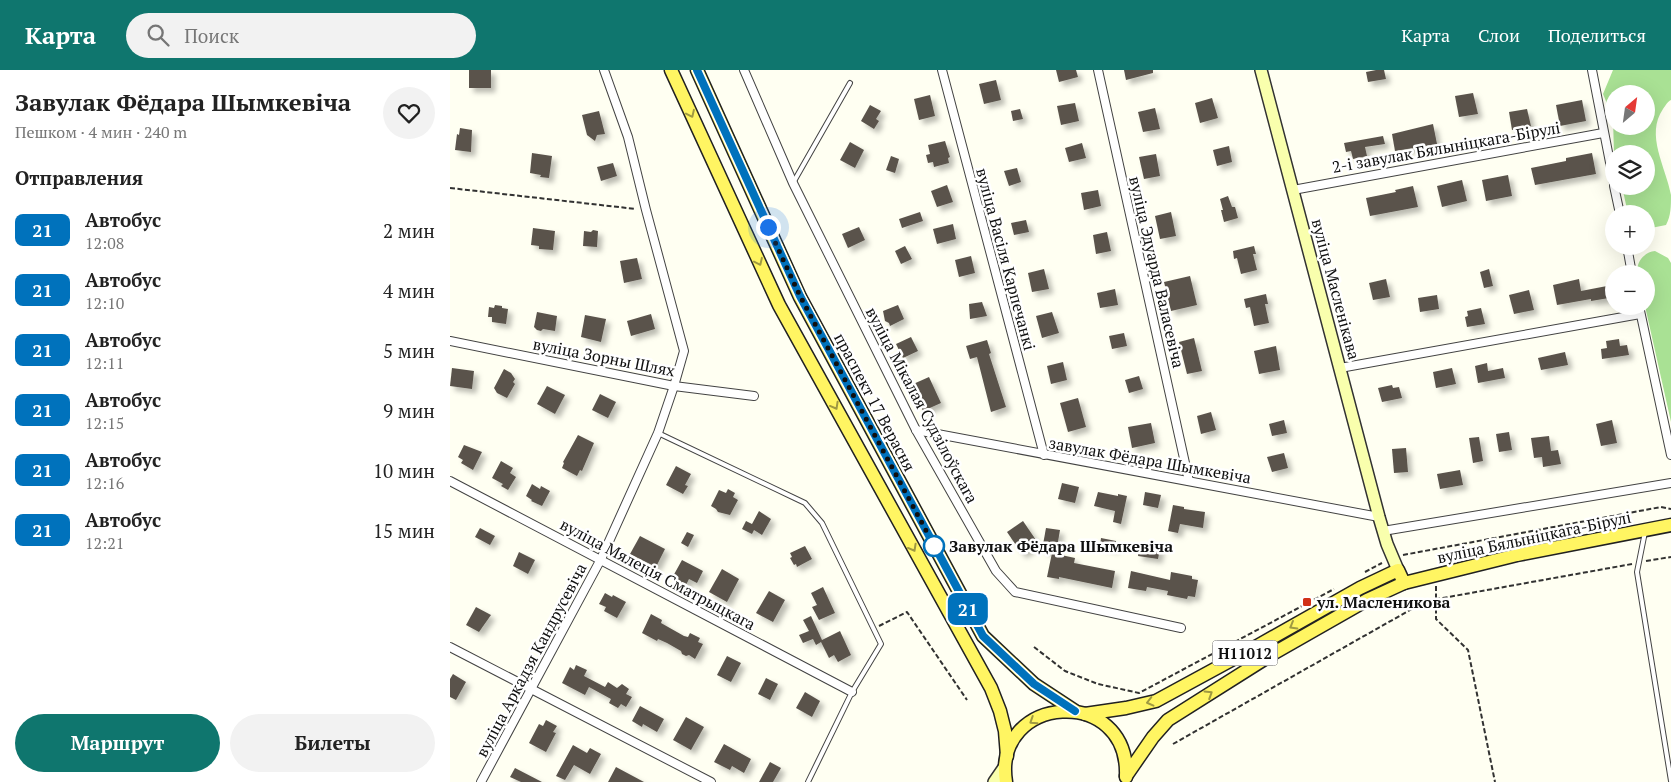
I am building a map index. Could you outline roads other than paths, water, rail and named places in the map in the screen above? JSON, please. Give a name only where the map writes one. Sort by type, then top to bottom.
[{"type":"main road","points":[[671,70],[779,305],[991,688],[1000,711],[1004,731],[1006,782]]},
{"type":"main road","name":"праспект 17 Верасня","points":[[697,70],[800,296],[983,636],[1034,684],[1080,713]]},
{"type":"main road","name":"вуліца Масленікава","points":[[1261,70],[1379,518]]},
{"type":"main road","points":[[1379,518],[1404,583]]},
{"type":"main road","name":"вуліца Бялыніцкага-Бірулі","points":[[1125,779],[1153,737],[1168,720],[1274,653],[1367,600],[1404,583],[1436,574],[1517,555],[1671,525]]},
{"type":"main road","name":"Н11012","points":[[994,782],[1006,761],[1015,738],[1028,723],[1046,714],[1060,711],[1080,713],[1126,708],[1156,701],[1259,646],[1360,588],[1398,570]]},
{"type":"main road","name":"Н11012","points":[[1080,713],[1103,723],[1116,738],[1124,756],[1125,779]]},
{"type":"street","points":[[604,70],[628,137],[684,351],[674,386]]},
{"type":"street","name":"вуліца Мікалая Судзілоўскага","points":[[744,70],[794,183],[916,430],[996,571],[1015,592],[1182,628]]},
{"type":"street","name":"вуліца Васіля Карпечанкі","points":[[942,70],[1044,455]]},
{"type":"street","name":"вуліца Эдуарда Валасевіча","points":[[1098,70],[1189,481]]},
{"type":"street","points":[[1592,70],[1606,145]]},
{"type":"street","name":"2-і завулак Бялыніцкага-Бірулі","points":[[1293,190],[1604,133]]},
{"type":"street","points":[[1340,368],[1614,315]]},
{"type":"street","points":[[1641,315],[1671,455]]},
{"type":"street","name":"вуліца Зорны Шлях","points":[[450,341],[674,386],[754,396]]},
{"type":"street","name":"вуліца Аркадзя Кандрусевіча","points":[[482,782],[601,559],[658,433],[674,386]]},
{"type":"street","name":"завулак Фёдара Шымкевіча","points":[[916,430],[1379,518]]},
{"type":"street","name":"вуліца Мялеція Сматрыцкага","points":[[450,481],[852,692]]},
{"type":"street","points":[[1383,531],[1671,484]]},
{"type":"street","points":[[450,646],[711,782]]},
{"type":"lane","points":[[794,183],[850,83]]},
{"type":"lane","points":[[658,433],[805,504],[822,523],[881,644],[852,692],[808,782]]},
{"type":"lane","points":[[1646,530],[1637,572],[1671,782]]},
{"type":"place","name":"Завулак Фёдара Шымкевіча","points":[[934,546]]},
{"type":"place","name":"ул. Масленикова","points":[[1307,602]]}]
